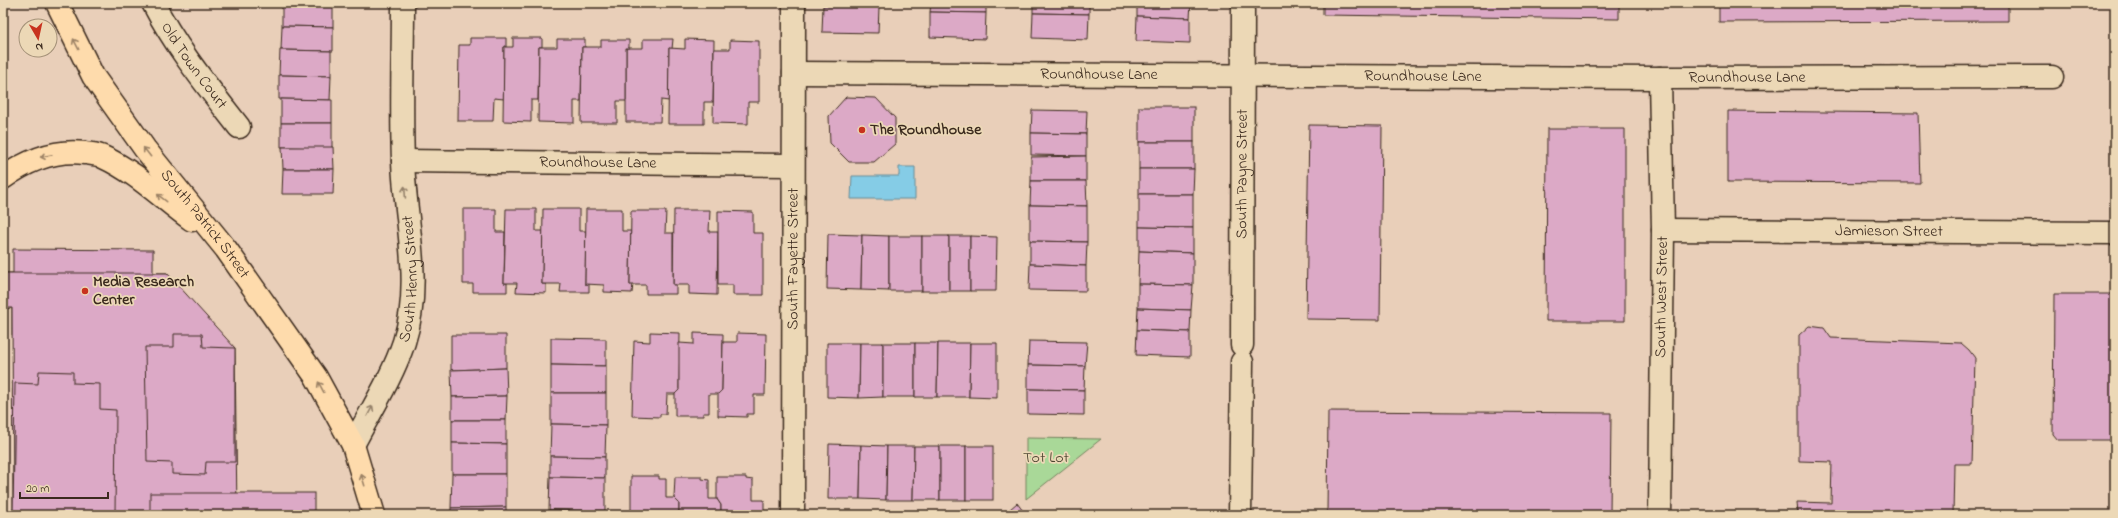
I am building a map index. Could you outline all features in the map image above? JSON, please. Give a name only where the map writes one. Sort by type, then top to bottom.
[{"type":"highway","name":"South Patrick Street","points":[[57,3],[93,76],[145,149],[216,237],[316,377],[353,445]]},
{"type":"highway","points":[[3,178],[37,158],[70,151],[101,156],[129,171],[163,199],[216,237]]},
{"type":"highway","points":[[353,445],[374,515]]},
{"type":"street","name":"Old Town Court","points":[[153,3],[165,26],[203,81],[239,126]]},
{"type":"street","name":"South Henry Street","points":[[353,445],[404,342],[413,302],[413,269],[403,161],[403,3]]},
{"type":"street","name":"South Fayette Street","points":[[793,515],[794,3]]},
{"type":"street","name":"South Payne Street","points":[[1240,515],[1243,3]]},
{"type":"street","name":"Roundhouse Lane","points":[[794,74],[1660,78],[2052,77]]},
{"type":"street","name":"South West Street","points":[[1660,78],[1663,230],[1660,515]]},
{"type":"street","name":"Roundhouse Lane","points":[[403,161],[793,165]]},
{"type":"street","name":"Jamieson Street","points":[[1663,230],[2115,233]]},
{"type":"green space","name":"Tot Lot","points":[[1026,438],[1101,439],[1026,499]]},
{"type":"water","points":[[899,167],[915,167],[915,199],[851,199],[852,176],[899,176]]},
{"type":"building","points":[[282,3],[333,4],[333,27],[282,26]]},
{"type":"building","points":[[823,3],[879,3],[879,7],[823,6]]},
{"type":"building","points":[[931,3],[986,3],[986,13],[930,12]]},
{"type":"building","points":[[1033,3],[1089,3],[1089,14],[1033,13]]},
{"type":"building","points":[[1137,3],[1191,3],[1190,18],[1137,16]]},
{"type":"building","points":[[1323,3],[1619,3],[1619,19],[1323,15]]},
{"type":"building","points":[[1719,3],[2008,3],[2008,21],[1719,22]]},
{"type":"building","points":[[823,6],[879,7],[878,33],[822,32]]},
{"type":"building","points":[[930,12],[986,13],[985,39],[930,37]]},
{"type":"building","points":[[1033,13],[1089,14],[1088,40],[1032,38]]},
{"type":"building","points":[[1137,16],[1190,18],[1190,43],[1136,41]]},
{"type":"building","points":[[282,26],[333,27],[333,51],[281,50]]},
{"type":"building","points":[[470,38],[506,38],[506,47],[504,47],[504,99],[494,98],[493,121],[458,121],[459,45],[470,45]]},
{"type":"building","points":[[513,38],[542,38],[542,47],[539,47],[538,100],[531,100],[531,122],[503,121],[504,47],[513,47]]},
{"type":"building","points":[[557,39],[585,39],[585,47],[582,47],[581,101],[574,101],[574,123],[538,122],[539,47],[557,47]]},
{"type":"building","points":[[643,39],[673,39],[672,49],[669,48],[669,101],[661,100],[660,122],[626,122],[626,48],[643,48]]},
{"type":"building","points":[[685,39],[714,40],[713,102],[704,102],[704,124],[668,124],[669,48],[685,49]]},
{"type":"building","points":[[601,40],[629,40],[629,48],[626,48],[626,101],[617,101],[617,123],[581,123],[582,47],[601,47]]},
{"type":"building","points":[[730,40],[759,41],[759,102],[748,102],[748,124],[713,123],[714,49],[730,49]]},
{"type":"building","points":[[280,50],[331,51],[331,76],[279,75]]},
{"type":"building","points":[[279,75],[331,76],[330,100],[279,99]]},
{"type":"building","name":"The Roundhouse","points":[[846,97],[876,98],[895,118],[895,144],[874,162],[849,162],[830,143],[829,116]]},
{"type":"building","points":[[281,99],[332,100],[332,123],[281,123]]},
{"type":"building","points":[[1139,107],[1194,107],[1194,142],[1139,142]]},
{"type":"building","points":[[1032,110],[1087,111],[1086,134],[1031,133]]},
{"type":"building","points":[[1728,111],[1918,113],[1920,183],[1728,182]]},
{"type":"building","points":[[281,123],[332,123],[332,148],[281,147]]},
{"type":"building","points":[[1309,125],[1382,126],[1380,320],[1306,319]]},
{"type":"building","points":[[1547,129],[1625,129],[1625,321],[1546,321]]},
{"type":"building","points":[[1031,133],[1086,134],[1086,156],[1031,155]]},
{"type":"building","points":[[1139,142],[1194,142],[1194,169],[1139,169]]},
{"type":"building","points":[[282,147],[333,147],[334,169],[283,169]]},
{"type":"building","points":[[1086,156],[1086,181],[1031,181],[1031,157]]},
{"type":"building","points":[[283,169],[334,169],[333,194],[282,194]]},
{"type":"building","points":[[1139,169],[1194,169],[1193,194],[1139,194]]},
{"type":"building","points":[[1031,181],[1086,181],[1087,206],[1030,205]]},
{"type":"building","points":[[1139,194],[1193,194],[1193,228],[1139,227]]},
{"type":"building","points":[[1030,205],[1087,206],[1087,242],[1030,241]]},
{"type":"building","points":[[463,209],[496,209],[496,232],[505,232],[504,283],[507,283],[507,292],[473,292],[473,284],[463,284]]},
{"type":"building","points":[[506,209],[536,209],[536,231],[543,231],[542,284],[546,284],[546,293],[516,292],[517,283],[504,283]]},
{"type":"building","points":[[543,209],[579,209],[579,231],[586,231],[585,284],[589,284],[589,292],[560,292],[561,284],[542,284]]},
{"type":"building","points":[[586,209],[622,209],[622,231],[631,231],[630,285],[633,284],[632,293],[604,292],[604,285],[585,284]]},
{"type":"building","points":[[674,210],[710,210],[709,232],[718,232],[717,295],[689,294],[689,285],[673,285]]},
{"type":"building","points":[[631,211],[666,211],[665,233],[673,233],[673,285],[676,285],[676,294],[646,294],[646,285],[630,285]]},
{"type":"building","points":[[718,211],[753,212],[753,233],[763,233],[763,295],[733,295],[733,285],[718,285]]},
{"type":"building","points":[[1139,227],[1193,228],[1193,253],[1139,251]]},
{"type":"building","points":[[828,234],[862,235],[861,290],[827,289]]},
{"type":"building","points":[[862,235],[889,236],[889,291],[861,290]]},
{"type":"building","points":[[889,236],[922,236],[922,291],[889,291]]},
{"type":"building","points":[[922,236],[949,236],[949,291],[922,291]]},
{"type":"building","points":[[949,236],[970,236],[970,291],[949,291]]},
{"type":"building","points":[[970,236],[997,237],[996,291],[970,291]]},
{"type":"building","points":[[1030,241],[1087,242],[1086,266],[1030,264]]},
{"type":"building","name":"Media Research Center","points":[[13,249],[153,250],[153,273],[167,273],[167,310],[154,310],[154,336],[123,336],[123,349],[38,349],[38,335],[12,335],[12,308],[3,308],[3,273],[13,273]]},
{"type":"building","points":[[1139,251],[1193,253],[1193,285],[1138,284]]},
{"type":"building","points":[[1030,264],[1086,266],[1086,291],[1029,290]]},
{"type":"building","points":[[3,273],[167,273],[235,348],[237,515],[13,515],[12,308],[3,308]]},
{"type":"building","points":[[1138,284],[1193,285],[1191,310],[1138,308]]},
{"type":"building","points":[[2054,294],[2115,294],[2115,440],[2058,440],[2053,434]]},
{"type":"building","points":[[1138,308],[1191,310],[1190,332],[1137,330]]},
{"type":"building","points":[[1809,326],[1824,328],[1831,338],[1961,343],[1969,350],[1975,358],[1972,464],[1954,464],[1953,515],[1798,515],[1797,502],[1831,503],[1832,462],[1799,461],[1799,335]]},
{"type":"building","points":[[1137,330],[1190,332],[1190,357],[1136,355]]},
{"type":"building","points":[[650,332],[680,333],[679,390],[675,394],[667,394],[666,414],[660,414],[660,417],[632,416],[634,341],[650,342]]},
{"type":"building","points":[[694,333],[723,334],[722,390],[718,394],[709,394],[709,413],[703,413],[703,416],[675,416],[675,394],[679,390],[679,343],[694,344]]},
{"type":"building","points":[[737,333],[766,334],[765,395],[754,395],[754,414],[747,414],[747,417],[718,416],[718,394],[722,390],[723,342],[737,342]]},
{"type":"building","points":[[174,334],[202,334],[203,347],[235,348],[235,462],[206,462],[205,475],[172,474],[172,463],[147,462],[145,347],[174,347]]},
{"type":"building","points":[[451,335],[506,335],[506,368],[451,370]]},
{"type":"building","points":[[551,338],[606,339],[606,366],[551,365]]},
{"type":"building","points":[[1029,341],[1087,342],[1085,366],[1028,365]]},
{"type":"building","points":[[827,343],[860,343],[859,398],[827,397]]},
{"type":"building","points":[[860,343],[883,343],[883,397],[859,398]]},
{"type":"building","points":[[883,343],[915,343],[915,397],[883,397]]},
{"type":"building","points":[[915,343],[938,343],[937,397],[915,397]]},
{"type":"building","points":[[938,343],[970,343],[969,397],[937,397]]},
{"type":"building","points":[[970,343],[997,343],[997,398],[969,397]]},
{"type":"building","points":[[551,365],[606,366],[606,393],[551,393]]},
{"type":"building","points":[[1028,365],[1085,366],[1084,390],[1028,389]]},
{"type":"building","points":[[506,368],[507,396],[452,397],[451,370]]},
{"type":"building","points":[[39,371],[73,372],[73,383],[100,384],[100,409],[116,410],[115,515],[13,515],[15,383],[38,384]]},
{"type":"building","points":[[1028,389],[1084,390],[1084,415],[1028,414]]},
{"type":"building","points":[[551,393],[606,393],[606,425],[551,424]]},
{"type":"building","points":[[507,396],[506,420],[452,420],[452,397]]},
{"type":"building","points":[[1328,411],[1611,413],[1610,515],[1327,515]]},
{"type":"building","points":[[452,420],[506,420],[506,444],[452,443]]},
{"type":"building","points":[[551,424],[606,425],[605,457],[550,456]]},
{"type":"building","points":[[452,443],[506,444],[506,474],[452,474]]},
{"type":"building","points":[[829,444],[861,445],[860,499],[828,499]]},
{"type":"building","points":[[861,445],[887,446],[886,500],[860,499]]},
{"type":"building","points":[[887,446],[914,446],[913,500],[886,500]]},
{"type":"building","points":[[914,446],[940,446],[940,500],[913,500]]},
{"type":"building","points":[[940,446],[966,446],[966,500],[940,500]]},
{"type":"building","points":[[966,446],[993,446],[993,500],[966,500]]},
{"type":"building","points":[[550,456],[605,457],[605,478],[550,477]]},
{"type":"building","points":[[452,474],[506,474],[506,507],[451,508]]},
{"type":"building","points":[[631,476],[659,476],[659,479],[666,479],[666,498],[674,498],[679,503],[679,515],[631,515]]},
{"type":"building","points":[[550,477],[605,478],[605,511],[549,510]]},
{"type":"building","points":[[675,477],[702,477],[702,479],[709,480],[709,499],[717,499],[721,505],[721,515],[679,515],[679,503],[674,498]]},
{"type":"building","points":[[717,477],[746,477],[746,479],[753,480],[753,500],[764,500],[764,515],[721,515],[721,505],[717,499]]},
{"type":"building","points":[[150,493],[314,493],[314,515],[150,515]]},
{"type":"building","points":[[1017,503],[1026,515],[1003,515]]},
{"type":"building","points":[[506,507],[506,515],[451,515],[451,508]]},
{"type":"building","points":[[549,510],[605,511],[605,515],[549,515]]},
{"type":"place","name":"The Roundhouse","points":[[862,130]]},
{"type":"place","name":"Media Research Center","points":[[85,291]]}]
